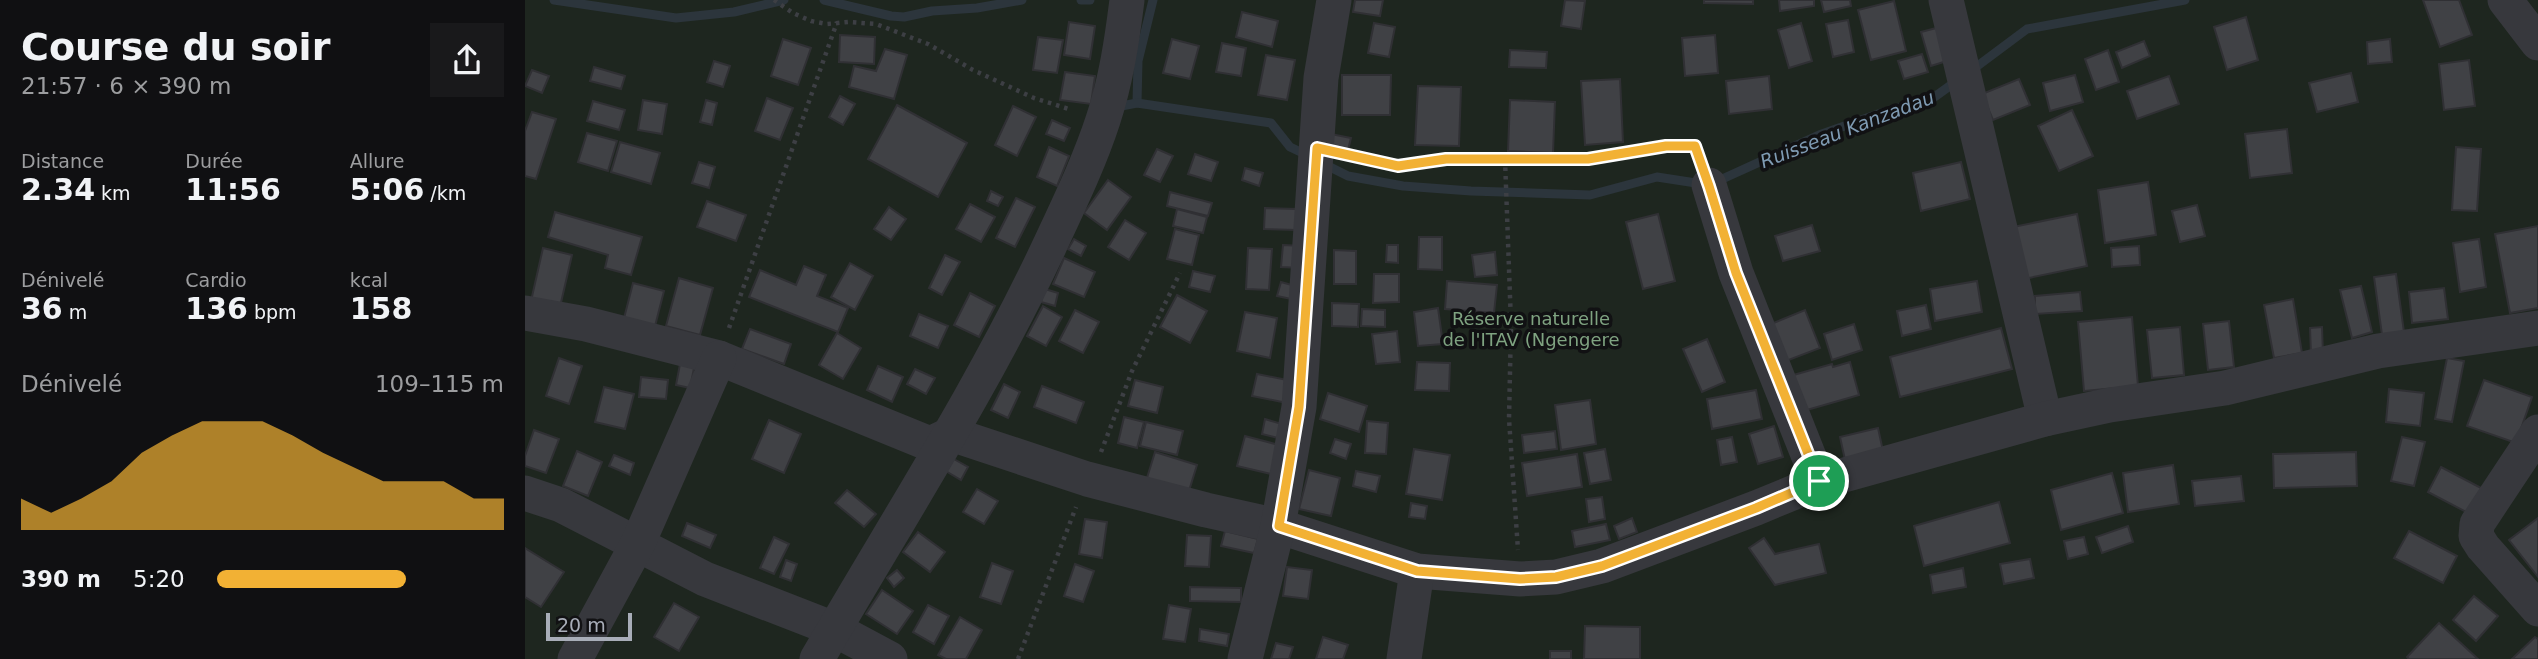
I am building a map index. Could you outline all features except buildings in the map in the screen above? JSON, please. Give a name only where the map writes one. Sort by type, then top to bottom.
[{"type":"street","points":[[817,659],[951,434],[1017,316],[1103,121],[1119,60],[1127,0]]},
{"type":"street","points":[[1245,659],[1279,526],[1299,407],[1321,78],[1334,0]]},
{"type":"street","points":[[1946,0],[2045,419]]},
{"type":"street","points":[[2505,0],[2538,43]]},
{"type":"street","points":[[1709,186],[1736,273],[1819,481]]},
{"type":"street","points":[[525,313],[586,324],[719,358],[930,444],[951,434],[1087,479],[1279,526],[1417,571],[1520,579],[1556,577],[1602,566],[1756,508],[1819,481],[2045,419],[2110,405],[2225,387],[2378,351],[2538,327]]},
{"type":"street","points":[[575,659],[638,543],[719,358]]},
{"type":"street","points":[[2538,432],[2477,524],[2476,536],[2538,609]]},
{"type":"street","points":[[525,494],[561,505],[705,579],[834,629],[890,659]]},
{"type":"street","points":[[1404,659],[1417,571]]},
{"type":"path","points":[[774,0],[811,21],[827,24],[876,24],[928,44],[973,70],[1034,98],[1103,121]]},
{"type":"path","points":[[719,358],[837,22]]},
{"type":"path","points":[[1317,148],[1398,166],[1446,159],[1588,159],[1666,146],[1695,146],[1709,186]]},
{"type":"path","points":[[1505,159],[1511,324],[1509,419],[1520,579]]},
{"type":"green space","name":"Réserve naturelle de l'ITAV (Ngengere","points":[[525,0],[2538,0],[2538,659],[525,659]]},
{"type":"waterway","name":"Ruisseau Kanzadau","points":[[554,0],[676,18],[734,12],[784,0]]},
{"type":"waterway","name":"Ruisseau Kanzadau","points":[[824,0],[904,17],[1022,0]]},
{"type":"waterway","name":"Ruisseau Kanzadau","points":[[1081,0],[1090,0]]},
{"type":"waterway","name":"Ruisseau Kanzadau","points":[[1137,103],[1138,61],[1153,0]]},
{"type":"waterway","name":"Ruisseau Kanzadau","points":[[1972,70],[2027,29],[2185,0]]},
{"type":"waterway","name":"Ruisseau Kanzadau","points":[[1322,163],[1348,176],[1403,186],[1471,191],[1590,195],[1657,177],[1709,185],[1819,135],[1933,98],[1958,80]]},
{"type":"waterway","name":"Ruisseau Kanzadau","points":[[1116,107],[1137,103],[1271,123],[1290,147],[1307,155]]},
{"type":"route","points":[[1666,146],[1695,146],[1736,273],[1819,481],[1756,508],[1602,566],[1556,577],[1520,579],[1417,571],[1279,526],[1299,407],[1317,148],[1398,166],[1446,159],[1588,159],[1666,146]]}]
